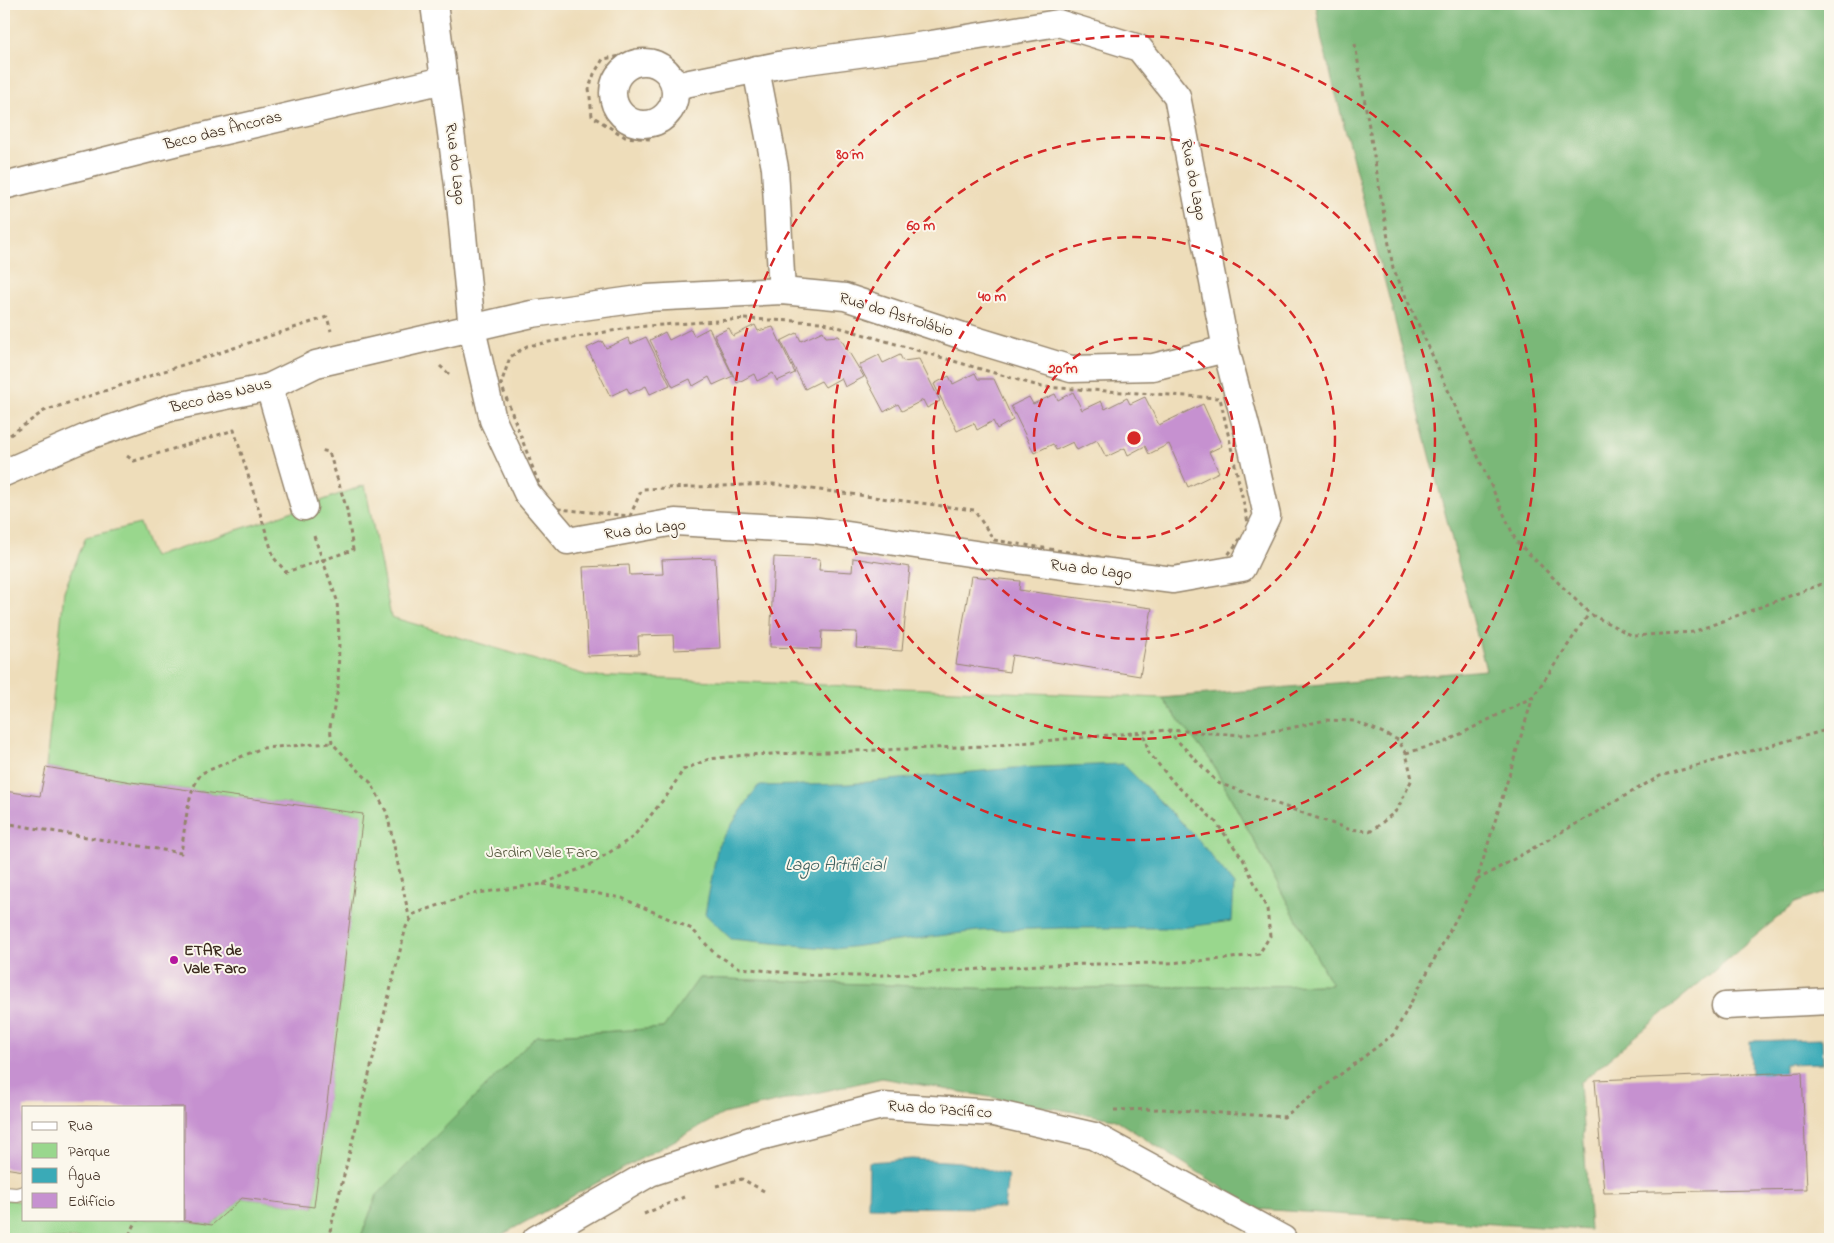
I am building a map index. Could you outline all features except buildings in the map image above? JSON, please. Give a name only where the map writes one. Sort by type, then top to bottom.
[{"type":"street","name":"Rua do Lago","points":[[434,4],[459,194],[472,329],[493,420],[527,493],[568,541],[675,522],[814,530],[1016,560],[1173,580],[1242,568],[1267,516],[1226,349],[1177,96],[1140,48],[1058,22],[925,45],[784,64],[675,86]]},
{"type":"street","points":[[756,69],[775,168],[782,290]]},
{"type":"street","name":"Beco das Âncoras","points":[[4,186],[182,141],[444,80]]},
{"type":"street","name":"Rua do Astrolábio","points":[[472,329],[532,314],[647,298],[782,290],[845,297],[1071,369],[1152,367],[1226,349]]},
{"type":"street","name":"Beco das Naus","points":[[4,473],[88,436],[173,407],[269,387],[316,364],[472,329]]},
{"type":"street","points":[[269,387],[304,507]]},
{"type":"street","points":[[1725,1006],[1830,1001]]},
{"type":"street","name":"Rua do Pacífico","points":[[536,1239],[650,1173],[760,1137],[882,1106],[994,1113],[1094,1136],[1283,1239]]},
{"type":"lane","points":[[4,1194],[22,1194]]},
{"type":"path","points":[[1355,44],[1392,268],[1516,540],[1590,614],[1633,636],[1693,632],[1830,581]]},
{"type":"path","points":[[662,63],[634,54],[603,59],[594,74],[589,88],[592,116],[625,137],[650,140],[673,115]]},
{"type":"path","points":[[4,439],[44,411],[328,317],[332,332]]},
{"type":"path","points":[[744,319],[821,322],[1042,387],[1220,398],[1249,527],[1225,559],[1167,568],[994,540],[974,510],[773,484],[642,489],[630,516],[548,508],[501,384],[510,357],[527,346],[634,327],[744,319]]},
{"type":"path","points":[[438,364],[456,380]]},
{"type":"path","points":[[120,452],[134,461],[234,430],[274,558],[286,572],[352,550],[347,510],[329,452],[320,450]]},
{"type":"path","points":[[304,507],[337,600],[339,640],[338,689],[330,727],[332,744],[371,783],[387,813],[410,921]]},
{"type":"path","points":[[1112,1110],[1162,1109],[1284,1117],[1394,1034],[1477,880],[1533,697],[1588,615]]},
{"type":"path","points":[[1406,753],[1445,742],[1533,697]]},
{"type":"path","points":[[327,1239],[406,927],[414,914],[471,894],[542,884],[590,865],[633,837],[668,794],[683,770],[709,759],[746,755],[986,746],[1167,730],[1242,735],[1326,720],[1354,721],[1398,740],[1406,753],[1412,779],[1396,810],[1372,831],[1348,829],[1218,783],[1167,730]]},
{"type":"path","points":[[1477,880],[1660,776],[1830,729]]},
{"type":"path","points":[[542,884],[622,898],[692,929],[716,954],[740,968],[810,975],[909,974],[1040,964],[1167,963],[1225,959],[1259,954],[1270,936],[1267,910],[1242,859],[1215,821],[1175,784],[1149,753],[1143,732]]},
{"type":"path","points":[[4,823],[181,853],[191,797],[197,779],[202,773],[262,748],[332,744]]},
{"type":"path","points":[[710,1188],[742,1179],[764,1191]]},
{"type":"path","points":[[639,1216],[684,1196]]},
{"type":"path","points":[[122,1239],[129,1235],[137,1220]]},
{"type":"green space","points":[[1316,4],[1830,4],[1830,891],[1795,903],[1580,1083],[1590,1230],[1256,1209],[1114,1119],[882,1078],[723,1114],[494,1239],[360,1239],[377,1195],[536,1036],[663,1028],[699,978],[998,989],[1332,985],[1211,761],[1162,698],[1486,670],[1322,41]]},
{"type":"green space","name":"Jardim Vale Faro","points":[[365,485],[391,617],[589,676],[1162,698],[1211,761],[1332,985],[998,989],[699,978],[664,1028],[536,1036],[377,1195],[360,1239],[4,1239],[4,1199],[22,1202],[22,1220],[173,1220],[212,1225],[242,1198],[314,1207],[358,849],[192,1045],[4,1018],[4,852],[215,886],[362,814],[131,782],[46,767],[64,591],[86,537],[140,524],[153,557],[268,520]]},
{"type":"water","name":"Lago Artificial","points":[[1123,764],[1197,838],[1234,885],[1232,921],[1180,928],[1061,928],[978,931],[835,949],[731,939],[705,914],[718,845],[758,786],[848,784],[1014,768]]},
{"type":"water","points":[[1822,1039],[1823,1063],[1785,1064],[1785,1073],[1751,1075],[1750,1041]]},
{"type":"water","points":[[912,1159],[961,1162],[1008,1175],[1004,1208],[868,1207],[869,1162]]},
{"type":"place","name":"ETAR de Vale Faro","points":[[174,960]]}]
